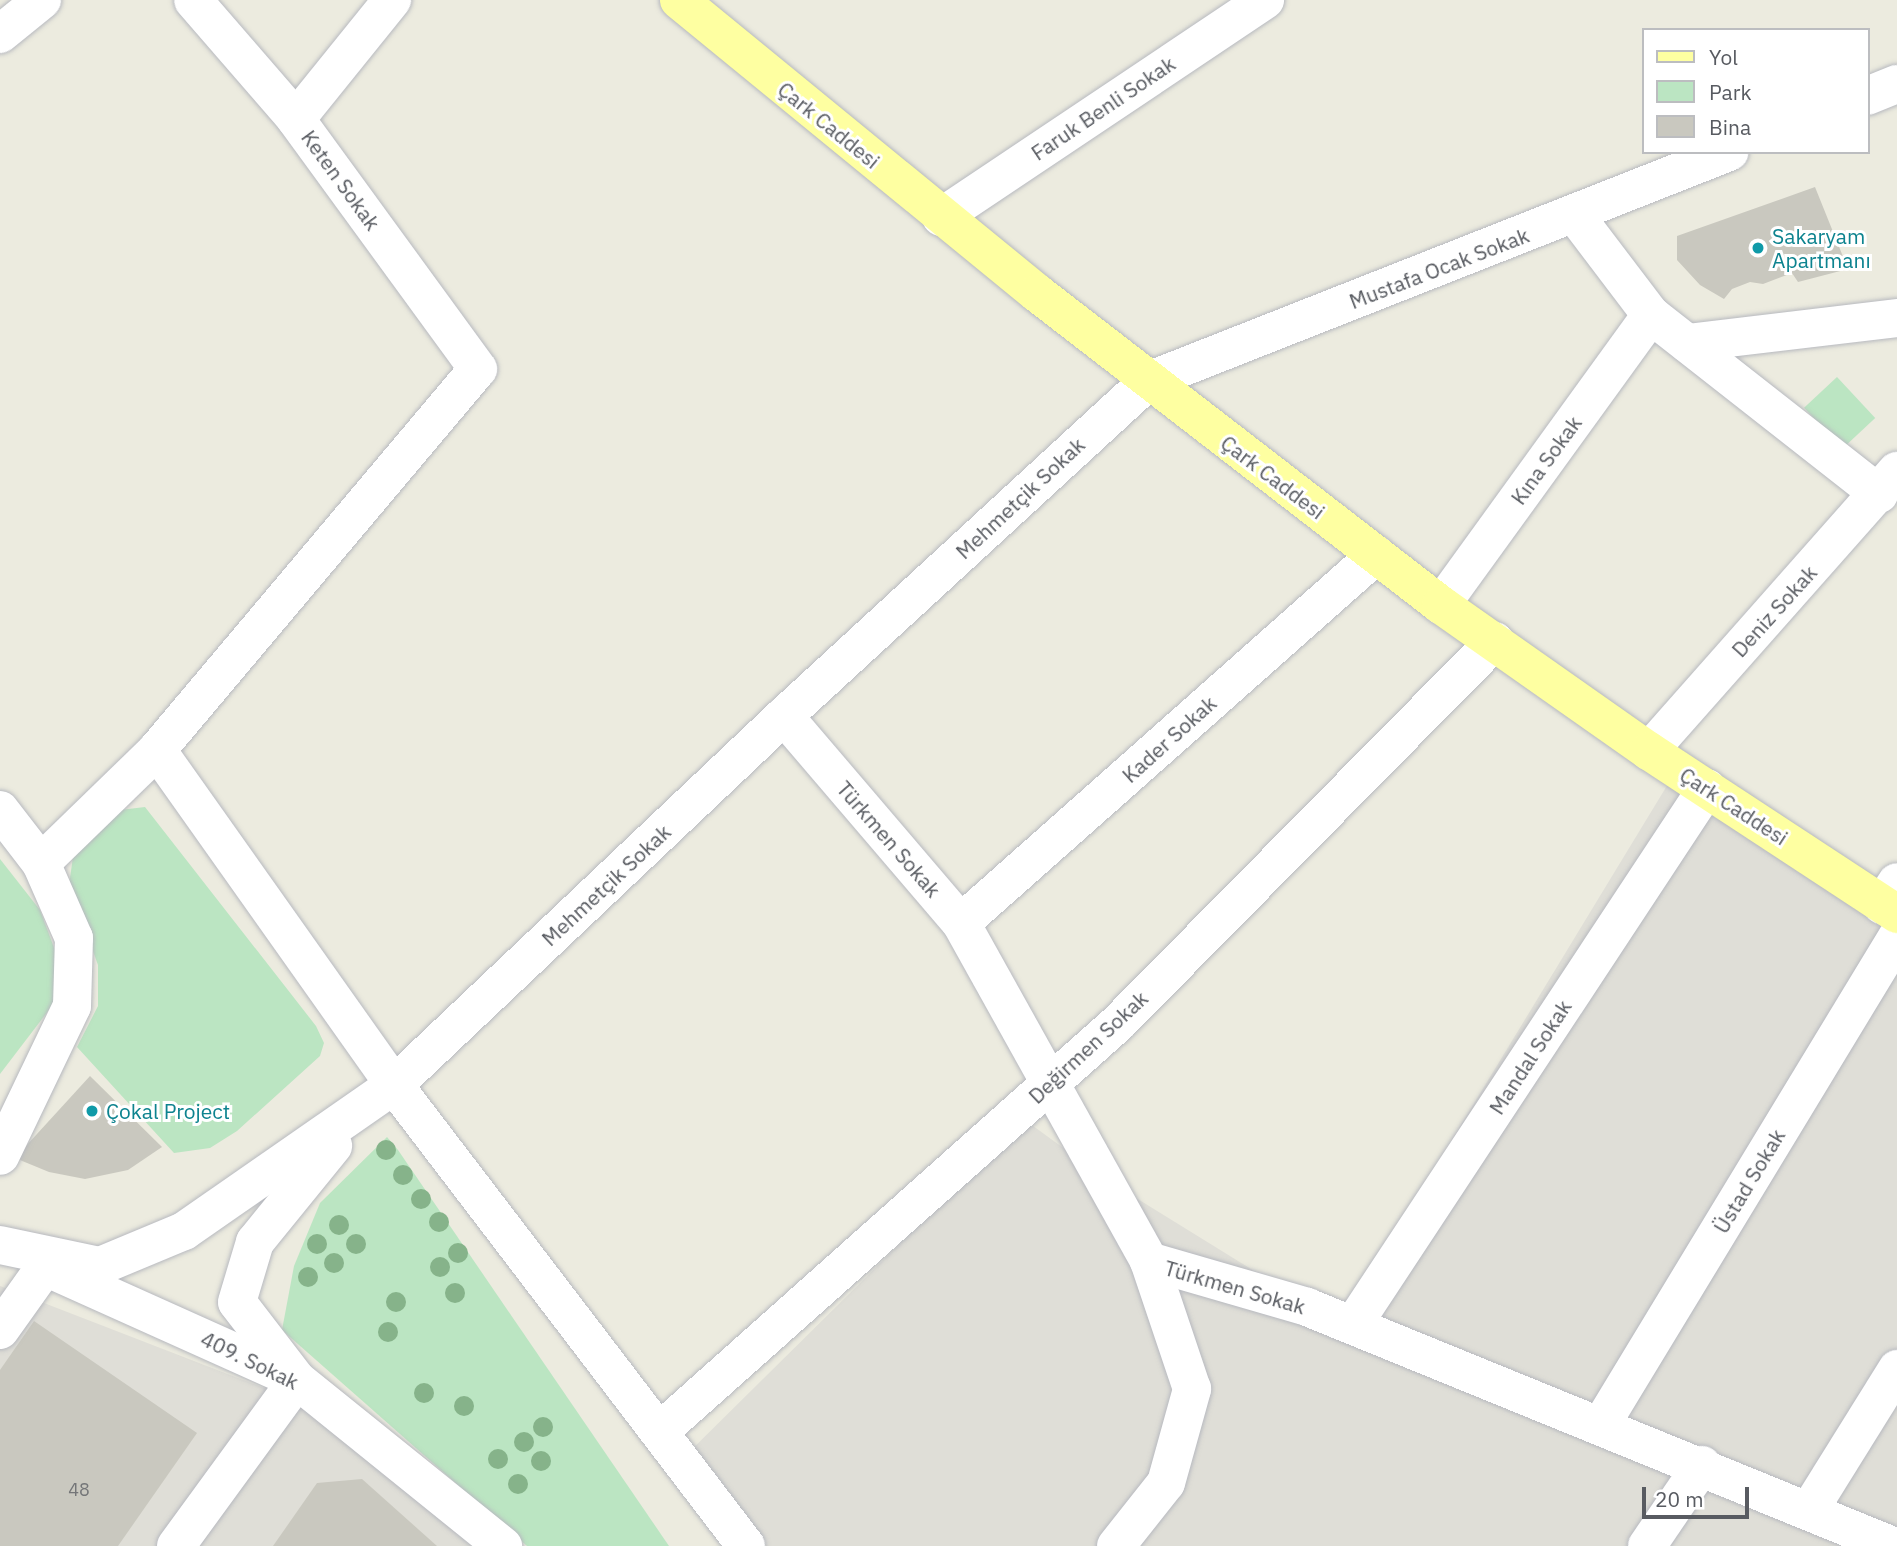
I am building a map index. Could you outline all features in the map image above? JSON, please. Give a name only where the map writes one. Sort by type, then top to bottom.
[{"type":"main road","name":"Çark Caddesi","points":[[679,0],[941,217],[1147,381],[1441,605],[1649,751],[1893,909]]},
{"type":"street","points":[[0,34],[42,0]]},
{"type":"street","name":"Keten Sokak","points":[[157,750],[478,369],[296,119],[193,0]]},
{"type":"street","points":[[296,119],[392,0]]},
{"type":"street","name":"Faruk Benli Sokak","points":[[941,217],[1218,11],[1265,0]]},
{"type":"street","points":[[1869,95],[1897,84]]},
{"type":"street","name":"Mustafa Ocak Sokak","points":[[1147,381],[1575,215],[1724,154]]},
{"type":"street","points":[[1575,215],[1651,315],[1686,344],[1888,482]]},
{"type":"street","name":"Kına Sokak","points":[[1441,605],[1651,315]]},
{"type":"street","points":[[1686,344],[1897,318]]},
{"type":"street","name":"Mehmetçik Sokak","points":[[0,1245],[100,1266],[184,1231],[394,1085],[784,716],[1147,381]]},
{"type":"street","name":"Deniz Sokak","points":[[1649,751],[1888,482]]},
{"type":"street","name":"Kader Sokak","points":[[961,923],[1376,555]]},
{"type":"street","name":"Değirmen Sokak","points":[[659,1432],[1116,1024],[1495,641]]},
{"type":"street","name":"Türkmen Sokak","points":[[784,716],[961,923],[1149,1261],[1307,1307],[1810,1509],[1893,1546]]},
{"type":"street","points":[[40,863],[157,750],[394,1085],[746,1546]]},
{"type":"street","name":"Mandal Sokak","points":[[1353,1325],[1707,788]]},
{"type":"street","points":[[0,810],[40,863],[74,938],[72,1006],[0,1156]]},
{"type":"street","name":"Üstad Sokak","points":[[1601,1425],[1893,909]]},
{"type":"street","points":[[176,1546],[298,1380],[237,1302],[255,1241],[314,1164],[394,1085]]},
{"type":"street","name":"409. Sokak","points":[[0,1251],[45,1267],[298,1380],[503,1546]]},
{"type":"street","points":[[1116,1546],[1166,1483],[1192,1389],[1149,1261]]},
{"type":"street","points":[[0,1330],[45,1267]]},
{"type":"street","points":[[1810,1509],[1897,1369]]},
{"type":"street","points":[[1647,1546],[1702,1465]]},
{"type":"shaded area","points":[[1668,784],[1897,936],[1897,1546],[738,1546],[673,1468],[1025,1120],[1107,1180],[1340,1324]]},
{"type":"shaded area","points":[[0,1286],[370,1429],[502,1546],[0,1546]]},
{"type":"green space","points":[[1837,377],[1875,418],[1842,449],[1804,408]]},
{"type":"green space","points":[[145,807],[316,1026],[324,1043],[320,1056],[237,1131],[210,1148],[174,1153],[77,1047],[98,1006],[98,965],[69,885],[73,857],[120,810]]},
{"type":"green space","points":[[0,859],[40,910],[56,953],[55,1002],[0,1074]]},
{"type":"green space","points":[[387,1137],[669,1546],[527,1546],[282,1330],[294,1266],[320,1203]]},
{"type":"building","name":"Sakaryam Apartmanı","points":[[1815,187],[1848,269],[1798,282],[1792,273],[1763,284],[1750,282],[1732,289],[1724,299],[1700,285],[1677,260],[1677,236]]},
{"type":"building","name":"Çokal Project","points":[[90,1076],[162,1147],[128,1170],[85,1179],[49,1172],[15,1158]]},
{"type":"building","points":[[34,1321],[197,1433],[118,1546],[0,1546],[0,1370]]},
{"type":"building","points":[[362,1479],[437,1546],[273,1546],[317,1483]]},
{"type":"place","name":"Sakaryam Apartmanı","points":[[1758,248]]},
{"type":"place","name":"Çokal Project","points":[[92,1111]]}]
